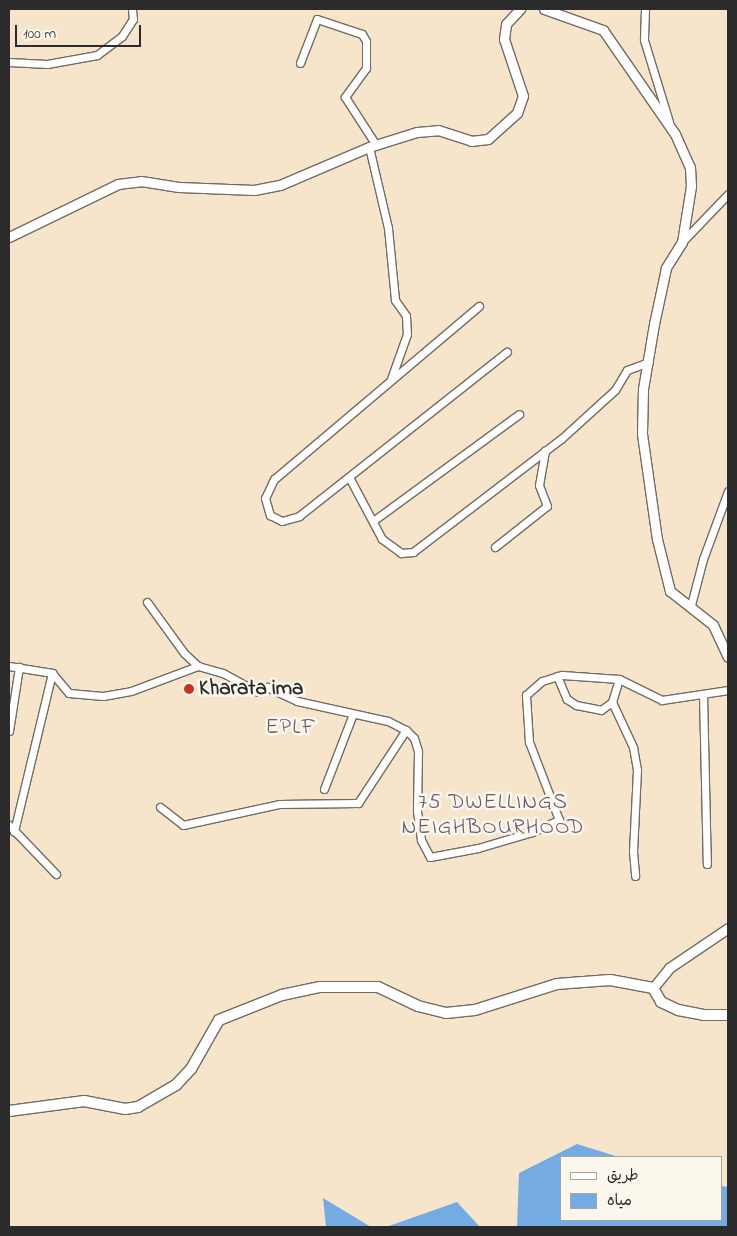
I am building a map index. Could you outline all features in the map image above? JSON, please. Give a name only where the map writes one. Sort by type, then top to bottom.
[{"type":"main road","points":[[9,1111],[84,1101],[126,1109],[138,1107],[176,1085],[191,1069],[219,1020],[298,990],[370,986],[391,992],[418,1006],[446,1013],[475,1010],[575,981],[610,980],[653,988],[661,1002],[678,1010],[704,1015],[728,1016]]},
{"type":"street","points":[[9,62],[47,64],[97,55],[122,36],[133,19],[132,9]]},
{"type":"street","points":[[9,237],[118,184],[141,181],[189,188],[254,190],[280,185],[372,146],[417,132],[438,130],[471,141],[488,139],[517,112],[523,96],[504,39],[506,24],[520,9]]},
{"type":"street","points":[[645,9],[644,40],[670,127]]},
{"type":"street","points":[[548,10],[603,30],[646,96],[685,150],[690,167],[691,186],[682,242]]},
{"type":"street","points":[[300,63],[318,19],[362,34],[366,41],[366,68],[345,97],[372,146],[388,228],[396,300],[406,316],[407,334],[391,378]]},
{"type":"street","points":[[728,194],[682,242],[666,268],[643,389],[642,434],[657,540],[670,591],[691,605],[713,625],[728,658]]},
{"type":"street","points":[[479,306],[391,378],[274,479],[265,498],[270,516],[282,521],[299,516],[507,352]]},
{"type":"street","points":[[349,477],[373,521],[391,548],[401,553],[413,552],[546,451],[615,390],[627,370],[649,362]]},
{"type":"street","points":[[373,521],[519,414]]},
{"type":"street","points":[[495,548],[547,506],[539,485],[546,451]]},
{"type":"street","points":[[691,605],[702,559],[728,491]]},
{"type":"street","points":[[147,602],[184,653],[198,666],[223,673],[256,691],[267,688],[297,701],[388,721],[406,730],[414,738],[418,752],[417,811],[421,840],[430,857],[478,848],[532,832],[559,820],[529,742],[526,695],[542,681],[557,676],[619,679],[662,700],[728,690]]},
{"type":"street","points":[[9,666],[52,673],[69,693],[103,696],[131,691],[198,666]]},
{"type":"street","points":[[9,731],[19,667]]},
{"type":"street","points":[[14,831],[52,673]]},
{"type":"street","points":[[557,676],[568,699],[576,705],[601,710],[612,702],[619,679]]},
{"type":"street","points":[[702,694],[707,864]]},
{"type":"street","points":[[612,702],[633,747],[637,770],[633,851],[635,876]]},
{"type":"street","points":[[324,789],[353,714]]},
{"type":"street","points":[[160,807],[183,825],[279,804],[358,803],[406,730]]},
{"type":"street","points":[[9,825],[56,874]]},
{"type":"street","points":[[653,988],[669,968],[728,928]]},
{"type":"water","points":[[577,1144],[616,1156],[560,1156],[560,1221],[722,1221],[722,1186],[728,1187],[728,1227],[517,1227],[519,1173]]},
{"type":"water","points":[[323,1198],[371,1227],[326,1227]]},
{"type":"water","points":[[457,1202],[480,1227],[386,1227]]},
{"type":"place","name":"Kharata ima","points":[[189,689]]},
{"type":"district","name":"EPLF","points":[[291,729]]},
{"type":"district","name":"75 DWELLINGS NEIGHBOURHOOD","points":[[493,816]]}]
